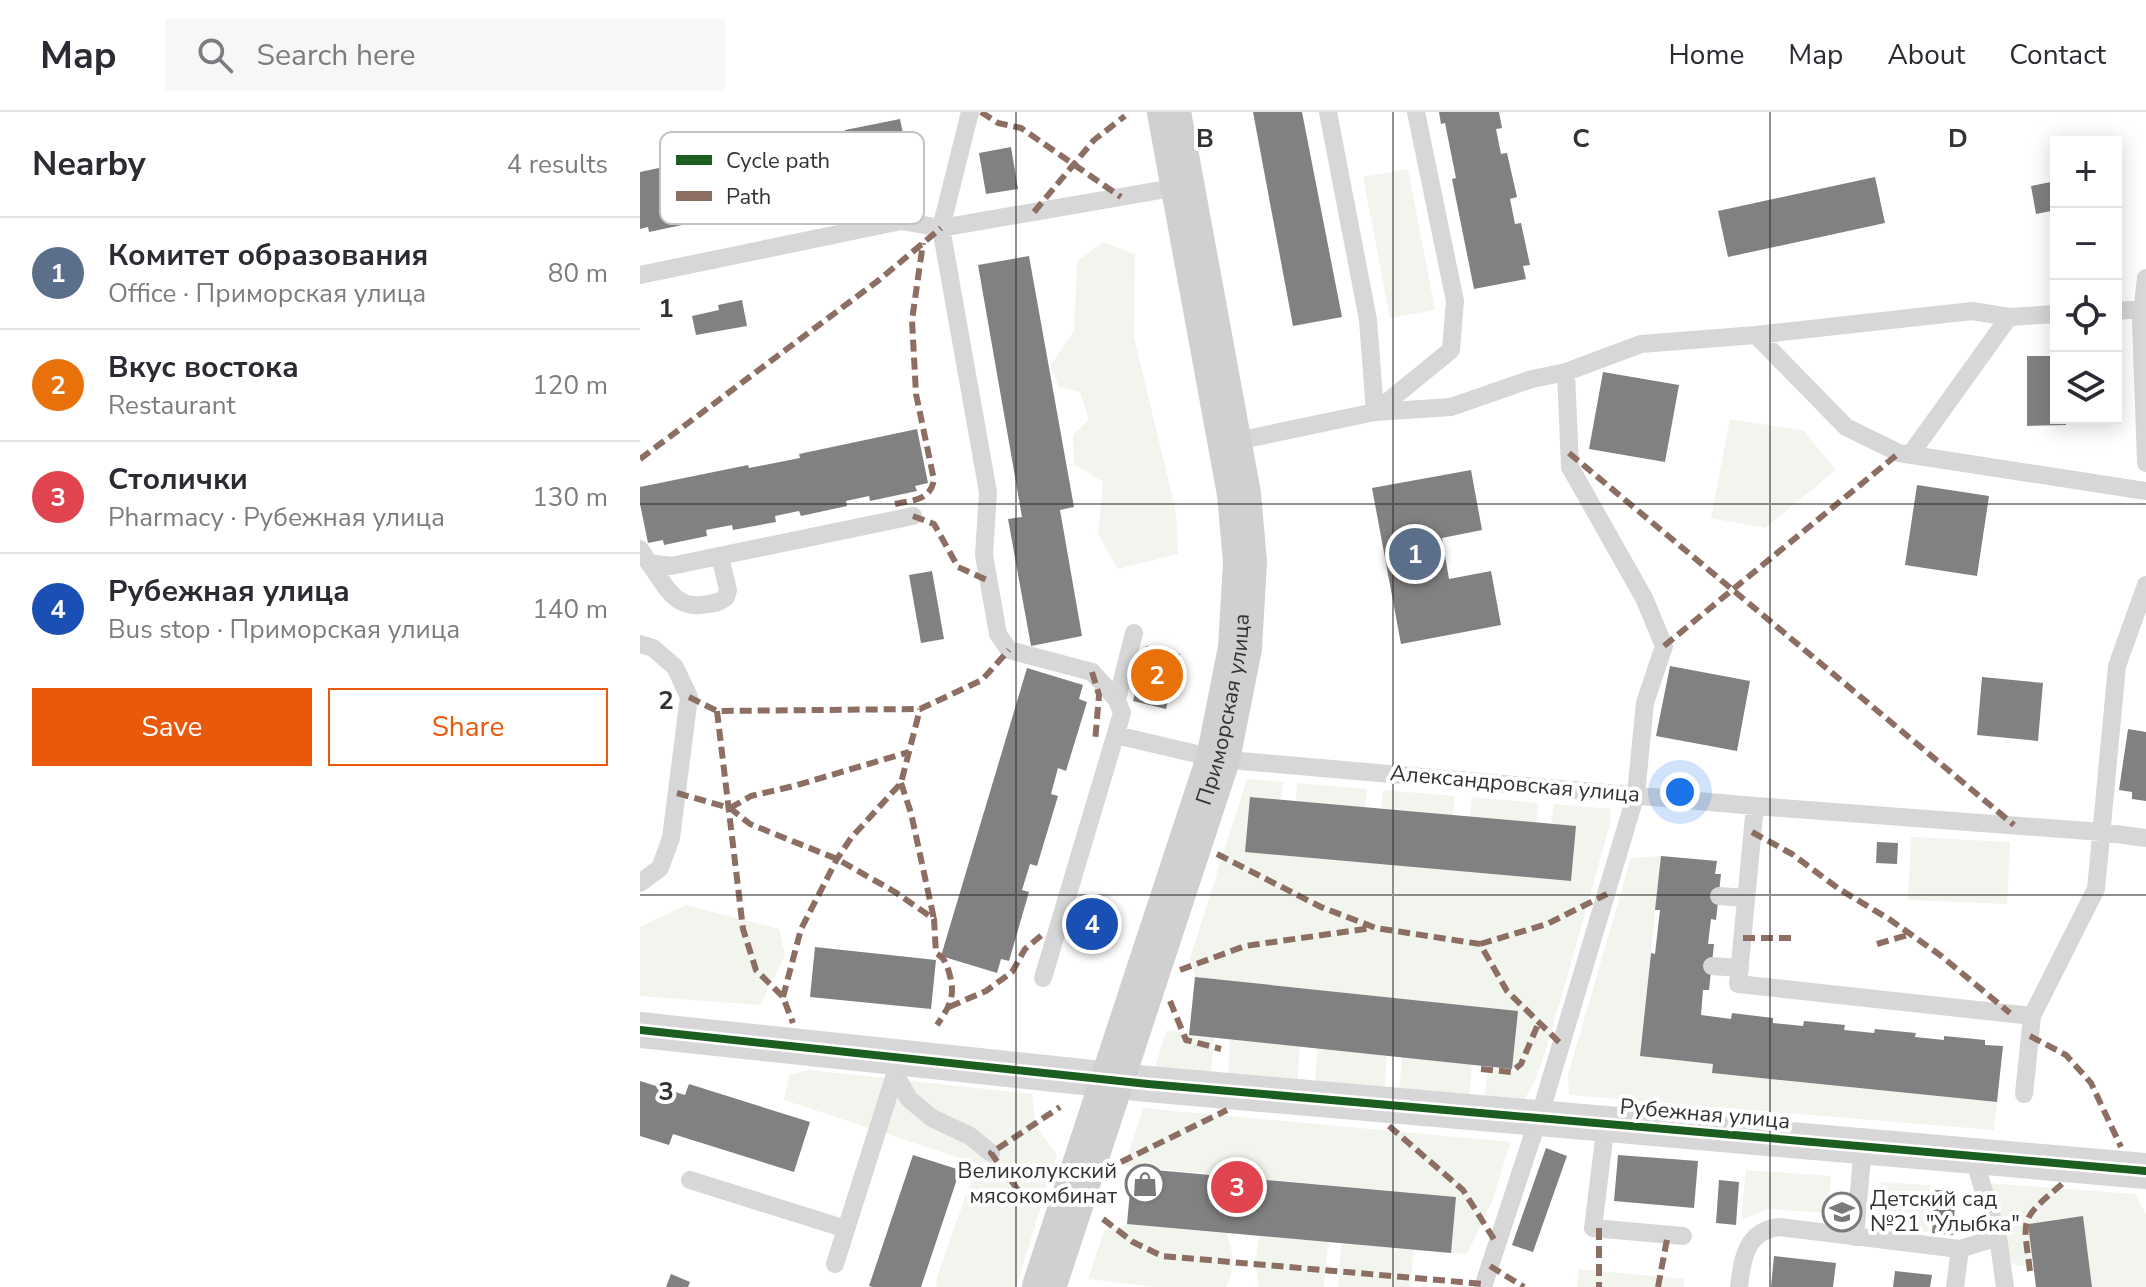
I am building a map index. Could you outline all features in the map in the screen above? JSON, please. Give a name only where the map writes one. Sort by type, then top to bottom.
[{"type":"main road","name":"Приморская улица","points":[[1044,1287],[1218,759],[1240,648],[1245,562],[1232,442],[1169,112]]},
{"type":"street","name":"Рубежная улица","points":[[640,1030],[898,1065],[1112,1079],[2146,1171]]},
{"type":"lane","points":[[970,112],[941,228],[988,492],[984,555],[998,634],[1009,650],[1092,672],[1117,700],[1122,713],[1043,978]]},
{"type":"lane","points":[[1328,112],[1368,320],[1375,412]]},
{"type":"lane","points":[[1375,412],[1451,350],[1455,301],[1416,112]]},
{"type":"lane","points":[[918,224],[941,228],[1184,186]]},
{"type":"lane","points":[[640,275],[886,224]]},
{"type":"lane","points":[[2146,278],[2143,317],[2146,463]]},
{"type":"lane","points":[[1232,442],[1375,412],[1451,407],[1532,379],[1566,372],[1641,344],[1756,335],[1972,311],[2009,317],[2050,314]]},
{"type":"lane","points":[[2122,312],[2143,317]]},
{"type":"lane","points":[[1910,455],[2009,317]]},
{"type":"lane","points":[[1756,335],[1846,427],[1899,453],[2146,491]]},
{"type":"lane","points":[[1483,1287],[1539,1117],[1636,794],[1645,703],[1664,646],[1644,598],[1570,467],[1566,372]]},
{"type":"lane","points":[[645,556],[671,566],[913,516]]},
{"type":"lane","points":[[645,556],[677,601],[692,608],[720,602],[726,597],[728,590],[720,556]]},
{"type":"lane","points":[[2024,1094],[2032,1016],[2096,889],[2117,666],[2146,585]]},
{"type":"lane","points":[[1117,700],[1134,633]]},
{"type":"lane","points":[[640,644],[653,648],[675,667],[689,697],[671,838],[660,868],[640,883]]},
{"type":"lane","name":"Александровская улица","points":[[1116,735],[1218,759],[2146,838]]},
{"type":"lane","points":[[1755,806],[1738,984],[2032,1016]]},
{"type":"lane","points":[[1719,896],[1746,898]]},
{"type":"lane","points":[[1712,966],[1740,968]]},
{"type":"lane","points":[[898,1065],[909,1099],[932,1118],[970,1136],[991,1153]]},
{"type":"lane","points":[[835,1264],[898,1065]]},
{"type":"lane","points":[[1606,1123],[1593,1228],[1683,1236]]},
{"type":"lane","points":[[1855,1237],[1863,1146]]},
{"type":"lane","points":[[1973,1156],[1998,1237],[2005,1287]]},
{"type":"lane","points":[[690,1180],[846,1229]]},
{"type":"lane","points":[[1739,1287],[1741,1260],[1748,1244],[1767,1228],[1960,1249],[1998,1237]]},
{"type":"lane","points":[[1955,1287],[1960,1249]]},
{"type":"shaded area","points":[[1408,169],[1435,310],[1390,318],[1363,177]]},
{"type":"shaded area","points":[[1103,242],[1135,254],[1134,337],[1176,512],[1178,554],[1118,569],[1098,534],[1103,482],[1074,464],[1073,435],[1089,420],[1080,392],[1059,387],[1050,366],[1074,331],[1077,262]]},
{"type":"shaded area","points":[[1730,419],[1804,431],[1836,470],[1765,528],[1711,518]]},
{"type":"shaded area","points":[[1247,779],[1283,782],[1281,800],[1250,797],[1245,852],[1571,881],[1576,827],[1551,824],[1554,804],[1611,809],[1610,824],[1545,1053],[1538,1074],[1522,1102],[1484,1100],[1488,1068],[1522,1071],[1512,1069],[1517,1011],[1195,977],[1190,958]]},
{"type":"shaded area","points":[[1297,783],[1367,789],[1365,807],[1296,801]]},
{"type":"shaded area","points":[[1383,790],[1455,796],[1453,815],[1381,808]]},
{"type":"shaded area","points":[[1472,797],[1538,803],[1536,823],[1470,817]]},
{"type":"shaded area","points":[[1911,837],[2010,842],[2007,904],[1908,900]]},
{"type":"shaded area","points":[[1661,856],[1640,1056],[1713,1064],[1713,1073],[1997,1102],[1994,1130],[1569,1095],[1568,1075],[1631,858]]},
{"type":"shaded area","points":[[686,905],[779,929],[785,955],[760,1005],[640,996],[640,927]]},
{"type":"shaded area","points":[[1167,1030],[1214,1037],[1211,1075],[1154,1070]]},
{"type":"shaded area","points":[[1230,1039],[1300,1046],[1297,1083],[1228,1077]]},
{"type":"shaded area","points":[[1317,1048],[1387,1055],[1384,1091],[1315,1085]]},
{"type":"shaded area","points":[[1402,1057],[1472,1064],[1469,1099],[1399,1092]]},
{"type":"shaded area","points":[[809,1070],[1032,1094],[1035,1125],[1057,1155],[1016,1287],[937,1287],[936,1280],[973,1175],[969,1161],[784,1100],[789,1075]]},
{"type":"shaded area","points":[[1143,1108],[1511,1142],[1491,1204],[1467,1254],[1451,1253],[1456,1197],[1125,1166]]},
{"type":"shaded area","points":[[1746,1170],[1831,1176],[1828,1213],[1768,1209],[1741,1220]]},
{"type":"shaded area","points":[[1880,1182],[1931,1185],[1928,1232],[1877,1228]]},
{"type":"shaded area","points":[[1988,1183],[2135,1194],[2146,1214],[2146,1287],[2092,1287],[2083,1216],[2028,1224],[2033,1262],[2020,1266],[2011,1263]]},
{"type":"shaded area","points":[[1127,1224],[1226,1233],[1232,1260],[1226,1287],[1156,1287],[1088,1279],[1104,1231]]},
{"type":"shaded area","points":[[1259,1236],[1328,1242],[1324,1287],[1259,1287],[1255,1264]]},
{"type":"shaded area","points":[[1341,1243],[1414,1250],[1410,1287],[1338,1287]]},
{"type":"shaded area","points":[[1579,1269],[1684,1279],[1684,1287],[1577,1287]]},
{"type":"building","points":[[1253,112],[1302,112],[1342,317],[1293,326]]},
{"type":"building","points":[[1439,112],[1499,112],[1502,128],[1496,129],[1501,154],[1507,153],[1517,197],[1510,199],[1515,224],[1521,223],[1530,265],[1523,266],[1526,279],[1474,289],[1452,179],[1456,178],[1445,123],[1441,124]]},
{"type":"building","points":[[900,119],[903,132],[845,132]]},
{"type":"building","points":[[1011,147],[1018,189],[986,194],[979,153]]},
{"type":"building","points":[[660,168],[660,224],[687,224],[649,232],[648,227],[640,229],[640,172]]},
{"type":"building","points":[[1875,177],[1885,223],[1728,257],[1718,211]]},
{"type":"building","points":[[2050,182],[2050,211],[2036,214],[2031,186]]},
{"type":"building","points":[[1029,256],[1074,507],[1060,510],[1082,636],[1031,646],[1008,519],[1022,517],[978,265]]},
{"type":"building","points":[[742,300],[747,326],[696,335],[692,316],[719,310],[718,305]]},
{"type":"building","points":[[2027,356],[2050,356],[2050,424],[2066,425],[2027,426]]},
{"type":"building","points":[[1603,372],[1679,385],[1665,462],[1589,449]]},
{"type":"building","points":[[917,429],[928,483],[915,486],[917,491],[870,501],[869,496],[846,501],[847,506],[801,516],[799,511],[775,516],[776,522],[733,530],[732,525],[706,530],[707,536],[664,545],[663,540],[648,543],[640,504],[640,487],[800,458],[799,454]]},
{"type":"building","points":[[1471,470],[1482,530],[1442,538],[1449,579],[1491,571],[1501,625],[1401,644],[1372,488]]},
{"type":"building","points":[[1917,485],[1989,496],[1977,576],[1905,565]]},
{"type":"building","points":[[932,571],[944,639],[921,643],[909,575]]},
{"type":"building","points":[[1146,646],[1180,654],[1166,709],[1133,701]]},
{"type":"building","points":[[1670,666],[1750,681],[1737,751],[1656,736]]},
{"type":"building","points":[[1027,668],[1083,685],[1079,699],[1087,702],[1066,771],[1058,768],[1051,794],[1058,796],[1037,866],[1030,864],[1022,890],[1029,892],[1009,961],[1001,959],[997,973],[941,956]]},
{"type":"building","points":[[1982,677],[2043,683],[2038,741],[1977,735]]},
{"type":"building","points":[[2128,729],[2146,732],[2146,801],[2132,799],[2132,792],[2119,790]]},
{"type":"building","points":[[1250,797],[1576,826],[1571,881],[1245,852]]},
{"type":"building","points":[[1877,842],[1898,843],[1897,864],[1876,863]]},
{"type":"building","points":[[1661,856],[1717,861],[1715,874],[1721,874],[1716,920],[1711,919],[1708,944],[1714,944],[1709,990],[1703,990],[1701,1015],[1731,1019],[1732,1013],[1773,1018],[1773,1023],[1803,1026],[1804,1021],[1845,1025],[1844,1030],[1874,1033],[1875,1029],[1916,1033],[1915,1037],[1944,1040],[1944,1036],[1985,1040],[1985,1045],[2003,1046],[1997,1102],[1712,1073],[1713,1064],[1640,1056],[1651,953],[1655,954],[1660,910],[1655,910]]},
{"type":"building","points":[[1089,898],[1109,906],[1093,951],[1073,944]]},
{"type":"building","points":[[815,947],[936,960],[931,1009],[810,997]]},
{"type":"building","points":[[1195,977],[1518,1011],[1512,1069],[1189,1035]]},
{"type":"building","points":[[640,1081],[685,1095],[689,1084],[810,1122],[794,1172],[673,1134],[669,1145],[640,1136]]},
{"type":"building","points":[[1546,1148],[1567,1156],[1533,1252],[1512,1245]]},
{"type":"building","points":[[913,1155],[960,1170],[921,1287],[869,1286]]},
{"type":"building","points":[[1618,1155],[1698,1161],[1694,1208],[1614,1201]]},
{"type":"building","points":[[1132,1168],[1456,1197],[1451,1253],[1127,1224]]},
{"type":"building","points":[[1719,1180],[1739,1182],[1736,1225],[1716,1223]]},
{"type":"building","points":[[1935,1190],[1956,1191],[1953,1235],[1932,1233]]},
{"type":"building","points":[[2083,1216],[2092,1287],[2036,1287],[2028,1224]]},
{"type":"building","points":[[1774,1256],[1836,1263],[1833,1287],[1771,1287]]},
{"type":"building","points":[[1895,1271],[1932,1275],[1930,1287],[1893,1287]]},
{"type":"building","points":[[671,1274],[690,1282],[688,1287],[666,1287]]},
{"type":"marked path","points":[[981,112],[998,123],[1021,128],[1121,197]]},
{"type":"marked path","points":[[1034,212],[1094,140],[1125,116]]},
{"type":"marked path","points":[[640,459],[879,280],[941,228]]},
{"type":"marked path","points":[[895,504],[925,496],[934,480],[916,394],[912,320],[923,243]]},
{"type":"marked path","points":[[1569,453],[2014,825]]},
{"type":"marked path","points":[[1664,646],[1899,453]]},
{"type":"marked path","points":[[913,516],[934,524],[958,567],[989,581]]},
{"type":"marked path","points":[[689,697],[717,711],[920,709],[982,680],[1009,650]]},
{"type":"marked path","points":[[1092,672],[1099,695],[1095,742]]},
{"type":"marked path","points":[[783,997],[801,929],[837,859],[851,838],[901,783],[920,709]]},
{"type":"marked path","points":[[717,711],[743,929],[756,970],[783,997],[793,1023]]},
{"type":"marked path","points":[[730,808],[751,796],[909,752]]},
{"type":"marked path","points":[[901,783],[911,813],[934,919]]},
{"type":"marked path","points":[[677,793],[730,808],[750,824],[837,859],[895,892],[934,919],[936,953],[946,964],[952,992],[937,1025]]},
{"type":"marked path","points":[[1752,832],[1792,854],[1839,889],[1889,919],[1940,955],[2010,1013]]},
{"type":"marked path","points":[[1217,854],[1321,907],[1376,928],[1480,944],[1507,991],[1561,1044]]},
{"type":"marked path","points":[[1480,944],[1547,924],[1607,894]]},
{"type":"marked path","points":[[1180,970],[1245,946],[1372,928]]},
{"type":"marked path","points":[[949,1007],[986,991],[1012,972],[1025,949],[1043,934]]},
{"type":"marked path","points":[[1877,944],[1911,934]]},
{"type":"marked path","points":[[1743,938],[1793,938]]},
{"type":"marked path","points":[[1170,1001],[1186,1040],[1221,1049]]},
{"type":"marked path","points":[[1481,1069],[1511,1072],[1521,1064],[1539,1022]]},
{"type":"marked path","points":[[2030,1036],[2066,1055],[2091,1083],[2121,1147]]},
{"type":"marked path","points":[[1029,1205],[991,1153],[1060,1107]]},
{"type":"marked path","points":[[1121,1162],[1227,1110]]},
{"type":"marked path","points":[[1389,1126],[1463,1190],[1497,1244]]},
{"type":"marked path","points":[[2030,1271],[2027,1221],[2038,1205],[2062,1184]]},
{"type":"marked path","points":[[1103,1219],[1133,1242],[1162,1256],[1484,1284]]},
{"type":"marked path","points":[[1599,1228],[1599,1287]]},
{"type":"marked path","points":[[1658,1287],[1668,1234]]},
{"type":"marked path","points":[[1490,1266],[1524,1287]]},
{"type":"cycle path","points":[[640,1030],[1148,1084],[2146,1171]]},
{"type":"place","name":"Комитет образования","points":[[1415,554]]},
{"type":"place","name":"Вкус востока","points":[[1157,675]]},
{"type":"place","name":"Рубежная улица","points":[[1092,924]]},
{"type":"place","name":"Великолукский мясокомбинат","points":[[1145,1184]]},
{"type":"place","name":"Столички","points":[[1237,1187]]},
{"type":"place","name":"Детский сад №21 \"Улыбка\"","points":[[1842,1212]]}]
